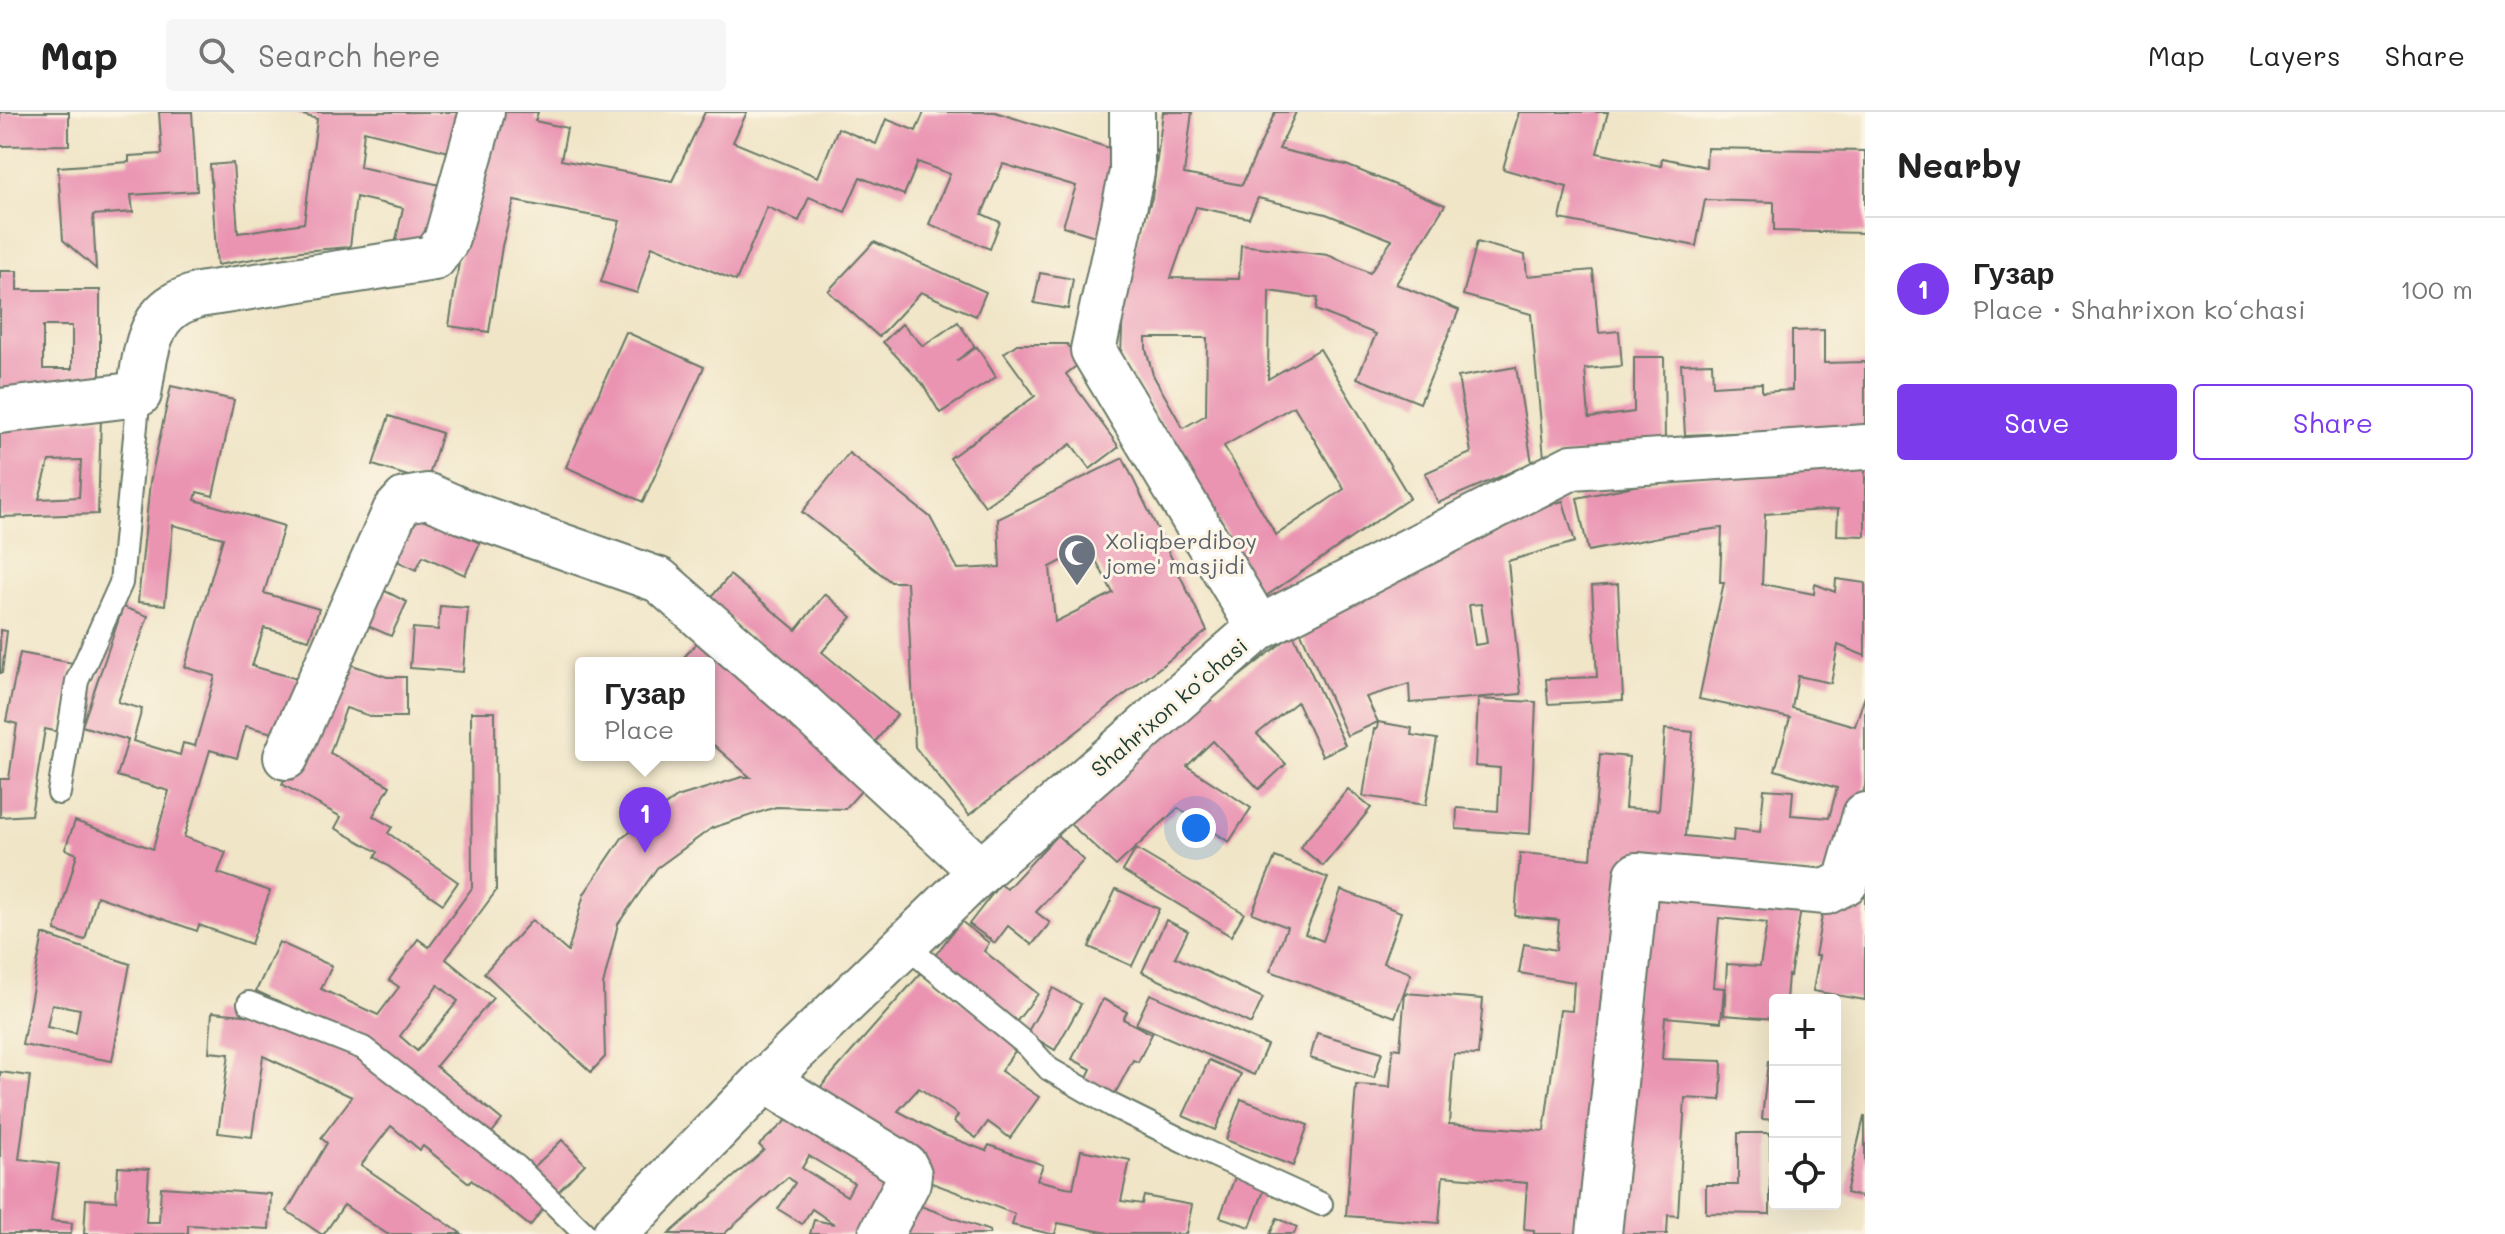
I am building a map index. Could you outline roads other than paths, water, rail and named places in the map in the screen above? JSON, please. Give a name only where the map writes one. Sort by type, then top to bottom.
[{"type":"street","points":[[0,411],[139,394],[146,351],[157,323],[173,305],[199,295],[434,258],[446,241],[482,112]]},
{"type":"street","points":[[1132,112],[1132,172],[1093,350],[1259,628]]},
{"type":"street","name":"Shahrixon koʻchasi","points":[[615,1234],[765,1080],[981,871],[1259,628],[1572,467],[1865,447]]},
{"type":"street","points":[[286,757],[395,511],[405,500],[428,496],[462,511],[659,580],[801,704],[981,871]]},
{"type":"street","points":[[1599,1234],[1637,875],[1826,892],[1846,882],[1865,815]]},
{"type":"street","points":[[765,1080],[905,1166],[909,1174],[908,1182],[881,1234]]},
{"type":"lane","points":[[59,793],[77,681],[121,583],[139,394]]},
{"type":"lane","points":[[905,945],[1028,1046],[1049,1069],[1113,1106],[1321,1204]]},
{"type":"lane","points":[[249,1003],[363,1048],[517,1167],[585,1234]]},
{"type":"place","name":"Xoliqberdiboy jome' masjidi","points":[[1077,587]]},
{"type":"place","name":"Гузар","points":[[645,853]]}]
